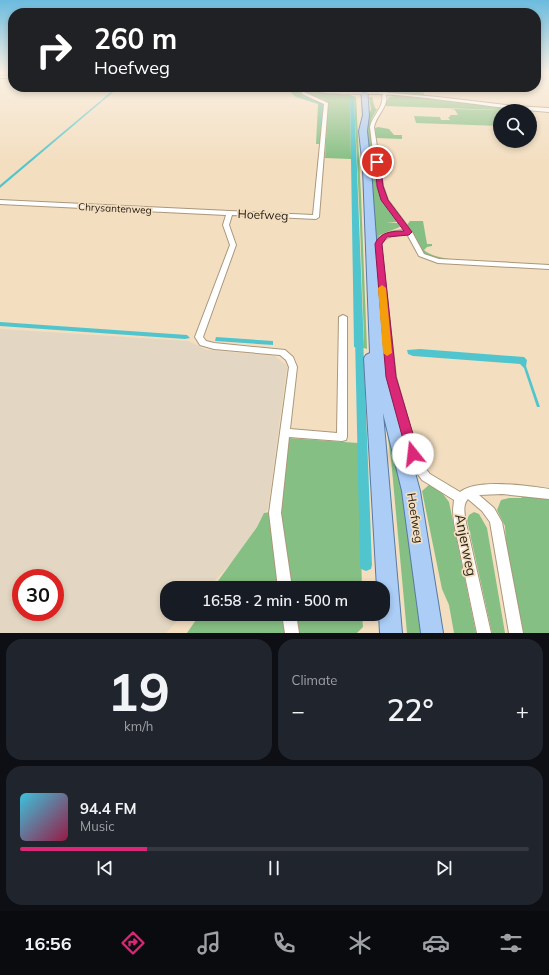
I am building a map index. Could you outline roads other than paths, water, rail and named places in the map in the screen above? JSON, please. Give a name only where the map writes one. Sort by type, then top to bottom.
[{"type":"main road","name":"Hoefweg","points":[[365,103],[366,115],[363,131],[368,182],[378,362],[411,490],[432,633]]},
{"type":"main road","points":[[358,116],[373,382],[391,633]]},
{"type":"street","name":"Hoefweg","points":[[284,581],[275,514],[293,367],[290,358],[286,354],[277,350],[214,346],[203,343],[199,337],[233,245],[226,225],[230,214],[316,216],[325,103]]},
{"type":"street","points":[[384,103],[374,117],[372,126],[380,186],[386,203],[409,232],[422,254],[438,261],[549,268]]},
{"type":"street","points":[[476,103],[515,108],[549,110]]},
{"type":"street","name":"Chrysantenweg","points":[[0,202],[230,214]]},
{"type":"street","name":"Hoefweg","points":[[409,232],[393,233],[385,236],[379,241],[378,244],[391,377],[413,454],[418,466],[431,480],[465,495],[488,509],[496,521],[516,633]]},
{"type":"street","points":[[284,433],[342,437],[343,317]]},
{"type":"street","points":[[465,495],[485,489],[549,494]]},
{"type":"street","name":"Anjerweg","points":[[465,495],[458,510],[484,633]]},
{"type":"street","points":[[290,621],[292,633]]},
{"type":"water","points":[[98,103],[101,103],[0,188],[0,185]]},
{"type":"water","points":[[350,103],[354,103],[364,348],[354,347]]},
{"type":"water","points":[[0,322],[187,335],[190,338],[185,339],[0,326]]},
{"type":"water","points":[[216,337],[273,341],[273,345],[215,341]]},
{"type":"water","points":[[420,349],[524,357],[527,360],[526,366],[540,407],[537,407],[524,368],[520,364],[413,356],[408,354],[407,350]]},
{"type":"waterway","points":[[318,103],[320,103],[320,123]]},
{"type":"waterway","points":[[359,337],[366,565]]}]
